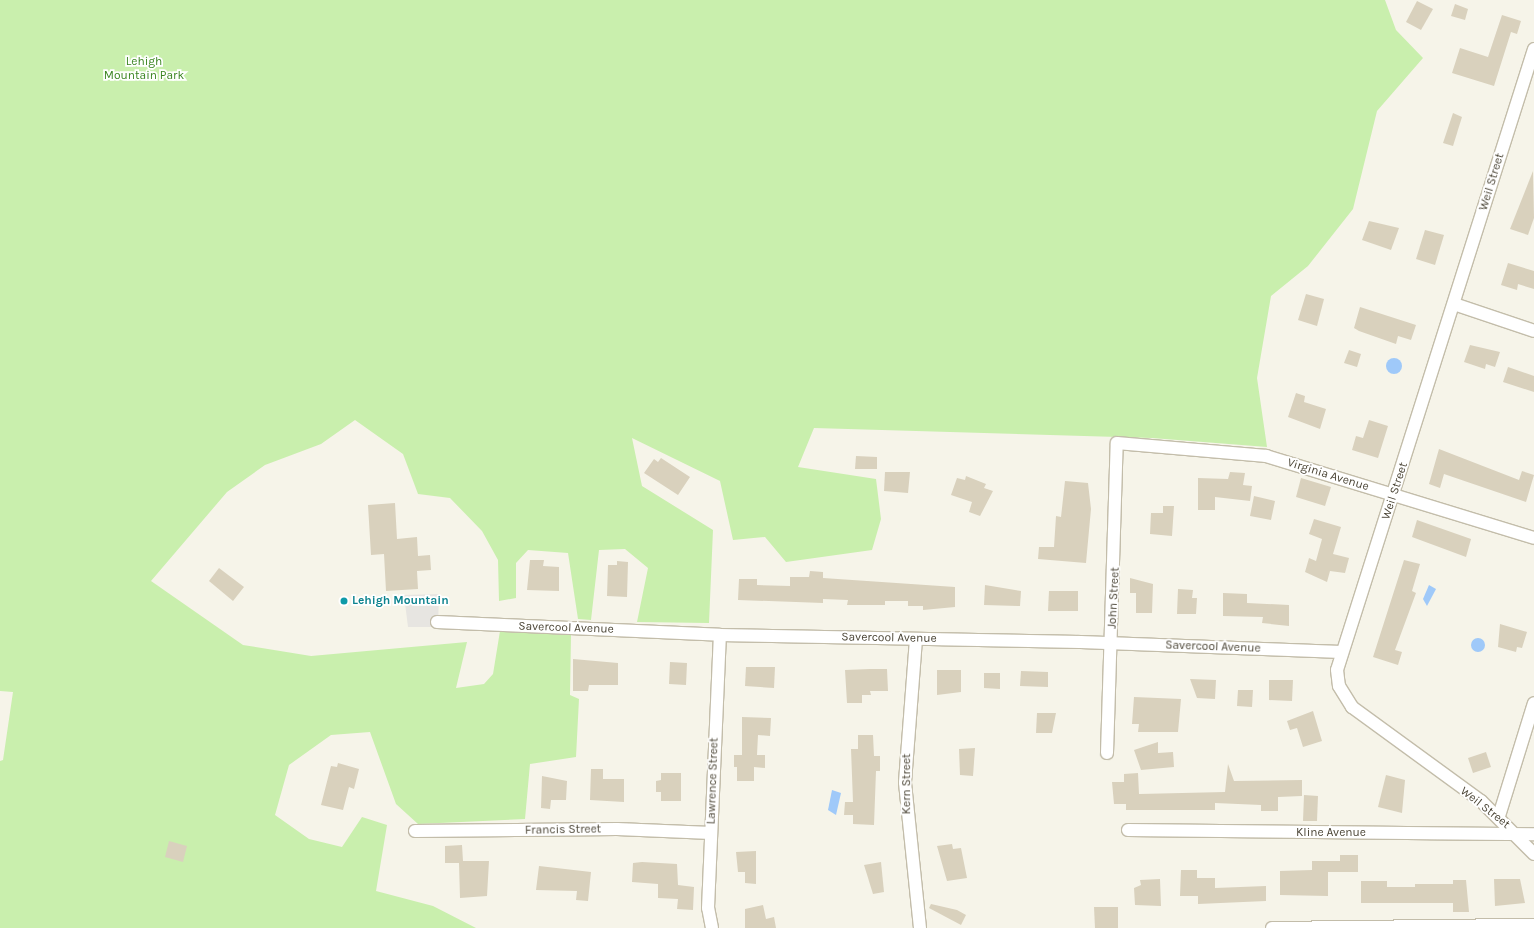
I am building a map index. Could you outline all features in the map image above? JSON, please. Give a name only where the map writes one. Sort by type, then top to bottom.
[{"type":"street","name":"Weil Street","points":[[1534,49],[1394,494],[1342,652],[1338,679],[1352,707],[1499,816],[1534,854]]},
{"type":"street","points":[[1454,304],[1534,331]]},
{"type":"street","name":"Virginia Avenue","points":[[1117,443],[1241,451],[1394,494],[1534,538]]},
{"type":"street","name":"John Street","points":[[1107,753],[1112,643],[1117,443]]},
{"type":"street","name":"Savercool Avenue","points":[[437,622],[720,634],[1112,643],[1342,652]]},
{"type":"street","name":"Lawrence Street","points":[[712,928],[708,908],[720,634]]},
{"type":"street","name":"Kern Street","points":[[916,639],[905,783],[920,928]]},
{"type":"street","points":[[1499,816],[1534,703]]},
{"type":"street","name":"Francis Street","points":[[415,831],[617,829],[711,833]]},
{"type":"street","name":"Kline Avenue","points":[[1128,830],[1534,834]]},
{"type":"street","points":[[1272,928],[1534,925]]},
{"type":"green space","name":"Lehigh Mountain Park","points":[[0,0],[1385,0],[1396,30],[1423,58],[1377,111],[1353,209],[1308,266],[1271,296],[1257,378],[1267,447],[1152,438],[814,428],[798,467],[876,479],[881,519],[872,550],[786,562],[765,537],[733,540],[720,481],[632,438],[642,486],[713,530],[709,623],[637,622],[648,568],[625,549],[599,550],[591,620],[578,619],[568,553],[528,550],[516,563],[516,598],[499,601],[498,560],[482,531],[450,498],[418,494],[403,454],[355,420],[321,444],[265,465],[227,492],[151,581],[243,645],[311,656],[467,642],[456,688],[484,684],[493,674],[500,631],[571,635],[570,695],[579,699],[576,757],[530,764],[525,819],[418,824],[396,804],[370,732],[331,735],[289,765],[275,815],[309,839],[342,847],[362,817],[387,825],[376,891],[433,906],[476,928],[0,928],[0,761],[3,760],[13,692],[0,691]]},
{"type":"shaded area","points":[[439,594],[438,627],[408,627],[404,595]]},
{"type":"water","points":[[1394,358],[1401,363],[1402,366],[1397,373],[1394,374],[1387,369],[1386,366],[1391,359]]},
{"type":"water","points":[[1429,585],[1436,589],[1427,606],[1423,599]]},
{"type":"water","points":[[1475,638],[1481,638],[1485,642],[1485,648],[1481,652],[1475,652],[1471,648],[1471,642]]},
{"type":"water","points":[[832,790],[841,793],[836,815],[828,810]]},
{"type":"building","points":[[1417,1],[1433,9],[1421,30],[1406,22]]},
{"type":"building","points":[[1455,4],[1468,9],[1465,20],[1451,16]]},
{"type":"building","points":[[1502,15],[1521,21],[1517,34],[1511,32],[1494,86],[1452,73],[1460,48],[1488,57]]},
{"type":"building","points":[[1453,113],[1462,117],[1453,146],[1443,143]]},
{"type":"building","points":[[1533,171],[1534,218],[1528,235],[1510,229]]},
{"type":"building","points":[[1369,221],[1399,228],[1391,250],[1362,240]]},
{"type":"building","points":[[1425,230],[1444,235],[1435,265],[1416,259]]},
{"type":"building","points":[[1508,263],[1534,271],[1534,289],[1518,284],[1517,290],[1501,285]]},
{"type":"building","points":[[1306,294],[1324,299],[1317,326],[1298,320]]},
{"type":"building","points":[[1360,307],[1416,325],[1411,340],[1398,336],[1396,344],[1354,328]]},
{"type":"building","points":[[1470,345],[1500,352],[1495,367],[1486,364],[1485,369],[1464,362]]},
{"type":"building","points":[[1349,350],[1361,354],[1357,367],[1344,363]]},
{"type":"building","points":[[1508,367],[1534,376],[1534,392],[1503,382]]},
{"type":"building","points":[[1296,393],[1305,396],[1304,402],[1326,409],[1320,429],[1288,417]]},
{"type":"building","points":[[1369,420],[1388,426],[1378,458],[1352,450],[1356,436],[1363,438]]},
{"type":"building","points":[[1439,449],[1519,480],[1522,471],[1534,475],[1526,502],[1444,474],[1440,488],[1429,484]]},
{"type":"building","points":[[856,456],[877,457],[877,469],[855,469]]},
{"type":"building","points":[[661,458],[690,477],[678,495],[644,473],[654,459],[658,462]]},
{"type":"building","points":[[885,472],[910,472],[908,493],[884,491]]},
{"type":"building","points":[[1230,472],[1245,473],[1243,485],[1252,486],[1250,501],[1215,497],[1215,510],[1198,510],[1198,478],[1228,479]]},
{"type":"building","points":[[966,476],[986,484],[984,488],[993,491],[980,516],[969,512],[972,502],[951,495],[957,478],[965,480]]},
{"type":"building","points":[[1301,478],[1331,487],[1325,506],[1296,497]]},
{"type":"building","points":[[1065,481],[1088,483],[1091,509],[1086,563],[1038,559],[1039,547],[1054,547],[1056,516],[1061,517]]},
{"type":"building","points":[[1254,496],[1275,501],[1271,520],[1250,516]]},
{"type":"building","points":[[395,503],[397,539],[417,537],[418,556],[430,555],[431,570],[417,571],[418,589],[386,591],[384,554],[371,555],[368,505]]},
{"type":"building","points":[[1163,506],[1174,506],[1172,536],[1150,534],[1151,513],[1163,513]]},
{"type":"building","points":[[1314,519],[1341,527],[1333,554],[1349,558],[1345,573],[1330,571],[1327,582],[1305,572],[1309,558],[1316,561],[1322,539],[1309,534]]},
{"type":"building","points":[[1417,520],[1471,539],[1466,557],[1412,537]]},
{"type":"building","points":[[530,560],[544,560],[543,566],[559,567],[559,591],[527,590]]},
{"type":"building","points":[[1404,560],[1420,564],[1412,591],[1416,593],[1395,650],[1402,652],[1398,665],[1373,657]]},
{"type":"building","points":[[617,561],[628,562],[627,597],[607,596],[608,565],[617,565]]},
{"type":"building","points":[[219,568],[244,587],[233,601],[209,581]]},
{"type":"building","points":[[810,571],[823,572],[823,578],[955,587],[955,607],[923,610],[923,606],[908,606],[908,601],[885,601],[885,605],[847,605],[848,600],[823,599],[823,603],[738,600],[739,579],[757,579],[757,585],[790,586],[790,577],[809,577]]},
{"type":"building","points":[[1130,578],[1153,584],[1152,613],[1136,613],[1136,593],[1130,593]]},
{"type":"building","points":[[985,585],[1021,591],[1020,606],[984,605]]},
{"type":"building","points":[[1178,589],[1193,590],[1192,598],[1197,598],[1196,614],[1177,614]]},
{"type":"building","points":[[1049,591],[1078,591],[1078,611],[1048,611]]},
{"type":"building","points":[[1223,593],[1247,594],[1247,603],[1289,605],[1289,626],[1262,623],[1263,617],[1223,616]]},
{"type":"building","points":[[1500,624],[1527,632],[1522,648],[1517,647],[1516,652],[1498,647]]},
{"type":"building","points":[[573,659],[618,663],[618,685],[589,685],[588,691],[573,691]]},
{"type":"building","points":[[670,662],[687,663],[686,685],[669,684]]},
{"type":"building","points":[[746,667],[775,667],[774,688],[745,686]]},
{"type":"building","points":[[887,669],[888,691],[870,691],[871,695],[862,695],[862,703],[847,703],[845,670]]},
{"type":"building","points":[[937,670],[961,670],[961,692],[937,695]]},
{"type":"building","points":[[1021,671],[1048,672],[1048,687],[1020,686]]},
{"type":"building","points":[[984,673],[1000,673],[1000,689],[984,688]]},
{"type":"building","points":[[1190,679],[1216,680],[1215,699],[1197,698]]},
{"type":"building","points":[[1269,680],[1293,680],[1292,701],[1269,700]]},
{"type":"building","points":[[1238,690],[1253,690],[1252,707],[1237,706]]},
{"type":"building","points":[[1134,697],[1181,699],[1178,732],[1138,732],[1139,724],[1132,724]]},
{"type":"building","points":[[1313,711],[1322,741],[1303,747],[1297,728],[1290,730],[1287,721]]},
{"type":"building","points":[[1037,713],[1056,713],[1052,733],[1036,733]]},
{"type":"building","points":[[742,717],[771,718],[770,736],[758,735],[757,755],[765,755],[765,768],[754,767],[754,781],[737,781],[737,767],[734,767],[734,755],[742,755]]},
{"type":"building","points":[[858,735],[873,735],[874,756],[880,756],[880,771],[876,771],[874,825],[853,824],[853,815],[844,815],[845,802],[853,802],[851,749],[858,749]]},
{"type":"building","points":[[1158,742],[1158,753],[1173,752],[1174,767],[1141,770],[1134,750]]},
{"type":"building","points":[[975,748],[973,776],[960,775],[959,749]]},
{"type":"building","points":[[1486,752],[1491,767],[1473,773],[1468,758]]},
{"type":"building","points":[[338,763],[359,769],[354,789],[349,787],[343,810],[321,805],[331,766],[337,767]]},
{"type":"building","points":[[1228,764],[1234,781],[1302,780],[1302,796],[1278,797],[1278,811],[1261,811],[1261,805],[1215,803],[1215,810],[1126,810],[1126,804],[1114,804],[1112,782],[1124,782],[1124,774],[1138,773],[1139,794],[1225,792]]},
{"type":"building","points":[[591,769],[603,769],[603,779],[624,779],[624,802],[590,800]]},
{"type":"building","points":[[661,773],[681,773],[681,801],[661,801],[661,792],[656,792],[656,781],[661,780]]},
{"type":"building","points":[[1386,775],[1405,780],[1402,813],[1378,807]]},
{"type":"building","points":[[542,776],[567,781],[566,800],[551,800],[550,809],[541,808]]},
{"type":"building","points":[[1304,795],[1318,796],[1317,821],[1303,821]]},
{"type":"building","points":[[169,841],[187,846],[183,862],[165,857]]},
{"type":"building","points":[[952,844],[953,849],[961,848],[967,878],[947,881],[937,846]]},
{"type":"building","points":[[462,845],[463,861],[489,861],[487,896],[460,898],[459,863],[445,863],[445,846]]},
{"type":"building","points":[[756,851],[756,884],[745,883],[745,872],[738,872],[736,852]]},
{"type":"building","points":[[1340,855],[1358,855],[1358,872],[1328,872],[1328,896],[1280,895],[1280,871],[1312,870],[1312,861],[1340,861]]},
{"type":"building","points":[[642,862],[677,864],[678,885],[694,887],[693,910],[677,909],[678,899],[658,898],[658,884],[632,882],[633,863]]},
{"type":"building","points":[[881,862],[884,892],[873,894],[864,865]]},
{"type":"building","points":[[539,866],[591,872],[588,901],[576,900],[577,891],[536,890]]},
{"type":"building","points":[[1181,870],[1197,870],[1197,878],[1215,878],[1215,888],[1266,886],[1266,901],[1198,904],[1198,896],[1180,896]]},
{"type":"building","points":[[1160,879],[1161,906],[1135,905],[1134,888],[1141,885],[1140,880]]},
{"type":"building","points":[[1494,879],[1520,879],[1525,903],[1495,906]]},
{"type":"building","points":[[1453,880],[1466,880],[1469,912],[1453,912],[1453,903],[1361,903],[1361,881],[1387,881],[1387,887],[1415,887],[1415,884],[1453,884]]},
{"type":"building","points":[[931,904],[957,910],[966,915],[961,925],[929,908]]},
{"type":"building","points":[[763,905],[766,919],[774,917],[776,928],[745,928],[745,909]]},
{"type":"building","points":[[1094,907],[1118,907],[1118,928],[1095,928]]},
{"type":"place","name":"Lehigh Mountain","points":[[344,601]]}]
